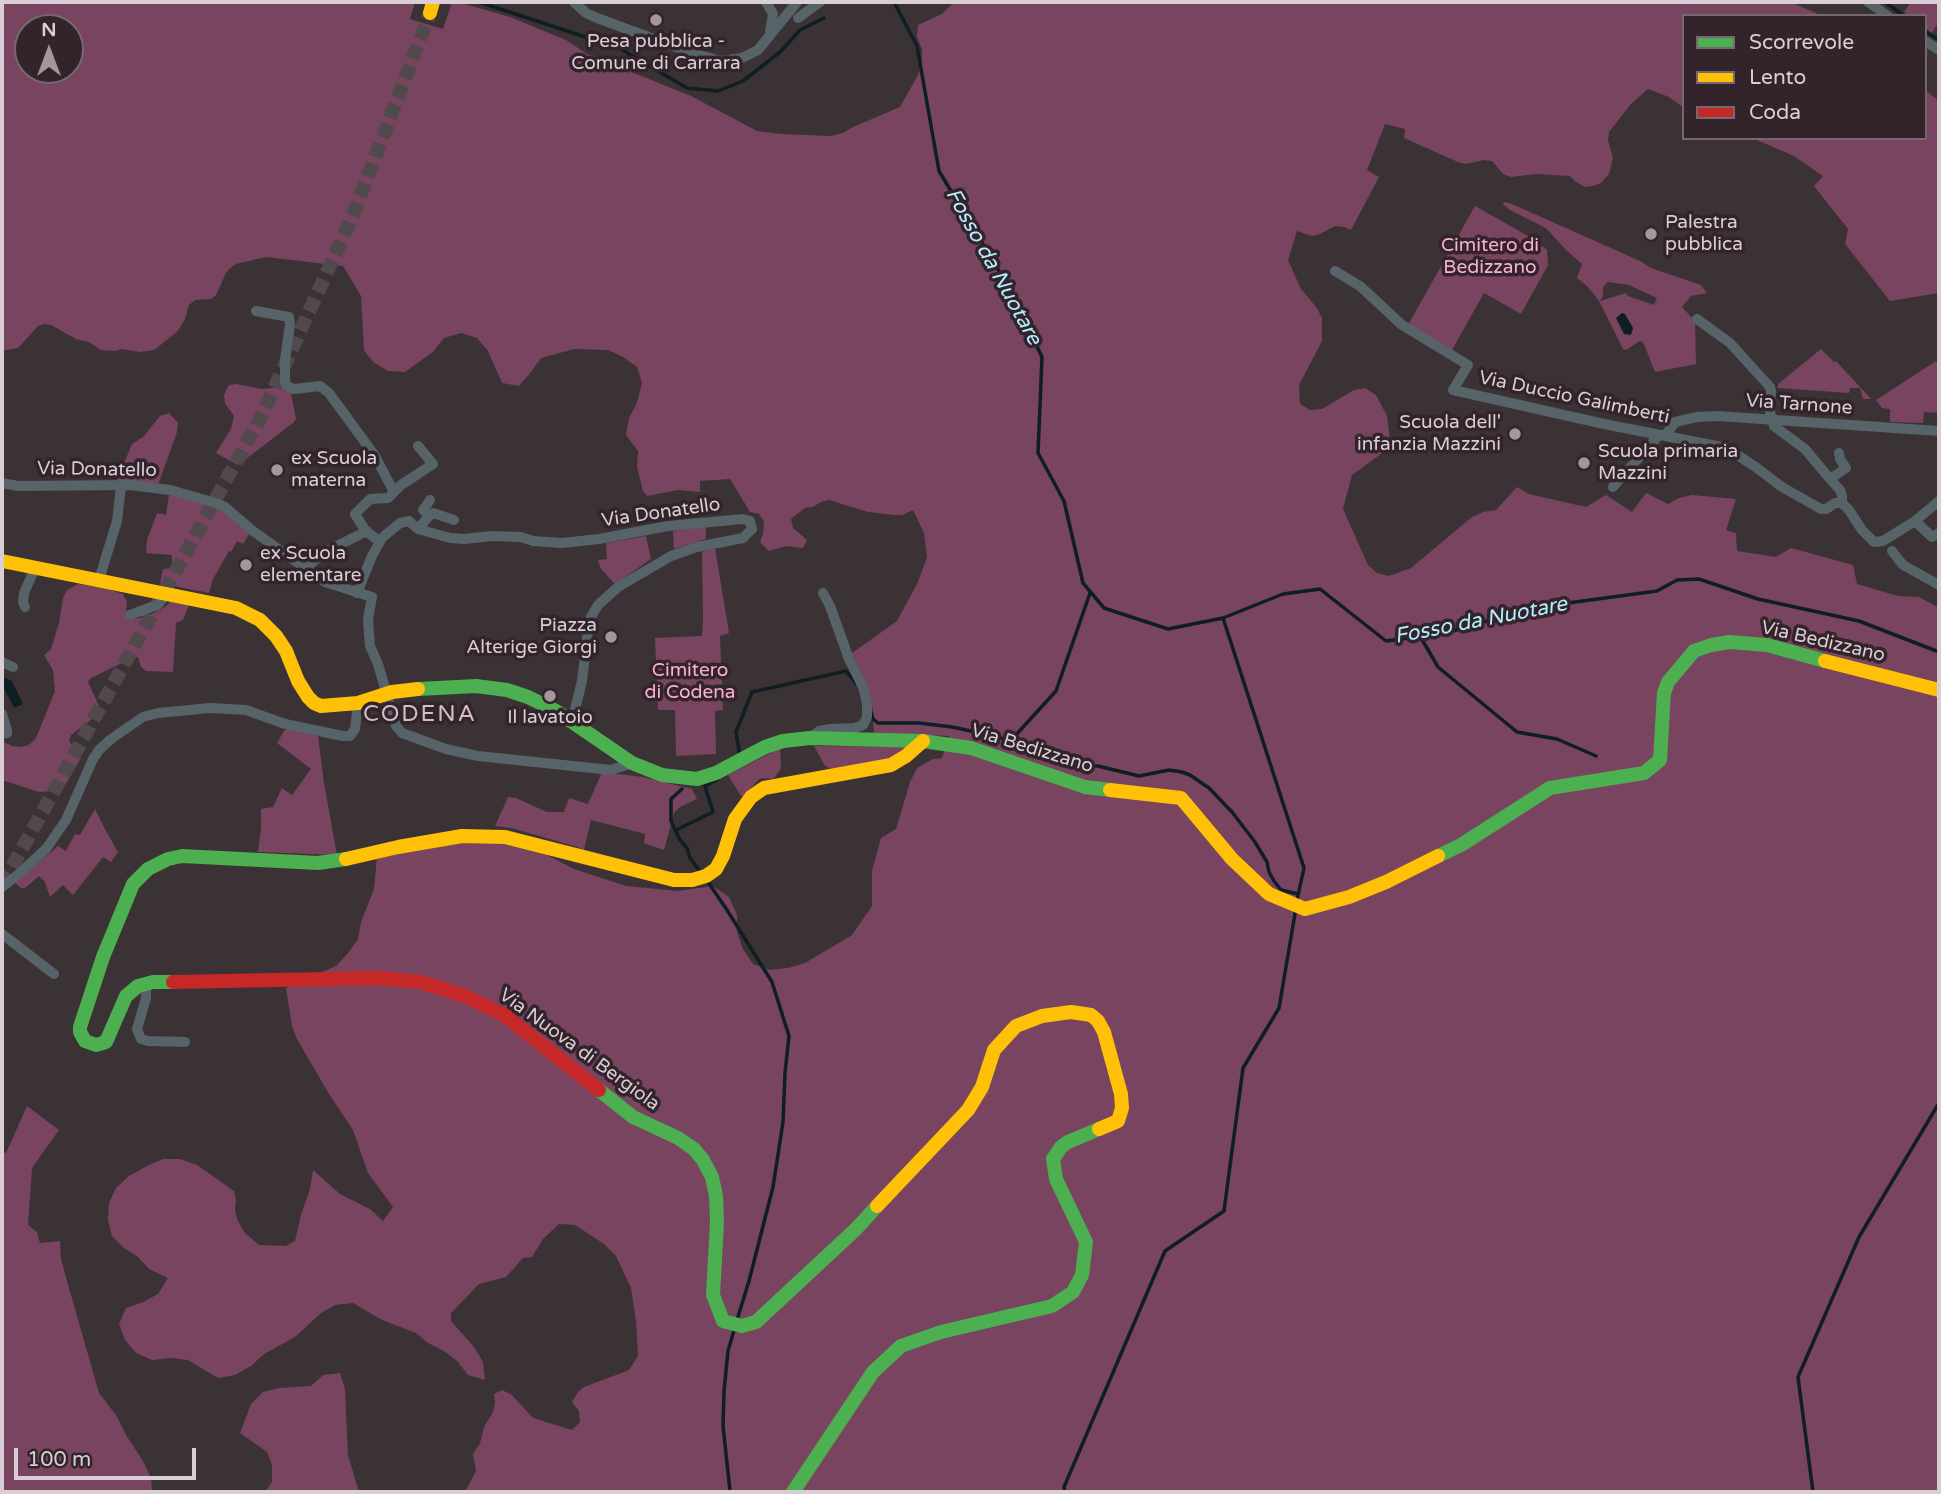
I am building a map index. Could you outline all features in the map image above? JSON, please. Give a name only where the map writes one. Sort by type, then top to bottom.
[{"type":"street","points":[[574,2],[586,13],[597,18],[722,61],[749,56],[766,41],[797,2]]},
{"type":"street","points":[[766,2],[773,14],[766,41]]},
{"type":"street","points":[[798,18],[820,2]]},
{"type":"street","points":[[1868,2],[1885,14]]},
{"type":"street","name":"Via Duccio Galimberti","points":[[1335,271],[1360,286],[1402,325],[1468,365],[1453,390],[1727,448],[1782,487],[1821,509],[1835,503],[1845,506]]},
{"type":"street","points":[[256,311],[289,317],[285,383],[295,389],[320,386],[329,393],[375,456],[394,492]]},
{"type":"street","points":[[1698,319],[1730,343],[1770,387],[1770,412],[1776,429],[1805,449],[1840,490],[1845,506],[1874,542],[1883,541],[1915,521],[1939,501]]},
{"type":"street","name":"Via Tarnone","points":[[1613,486],[1675,422],[1697,417],[1717,416],[1939,431]]},
{"type":"street","points":[[380,542],[367,531],[355,514],[370,499],[388,498],[401,485],[433,464],[418,446]]},
{"type":"street","points":[[1830,479],[1846,468],[1839,453]]},
{"type":"street","name":"Via Donatello","points":[[2,482],[18,486],[130,485],[170,490],[225,507],[253,531],[331,585],[372,597],[368,619],[370,646],[389,693]]},
{"type":"street","points":[[99,580],[117,521],[121,486]]},
{"type":"street","points":[[429,516],[423,510],[430,500]]},
{"type":"street","points":[[357,593],[380,542],[400,523],[409,521],[418,529],[433,513],[454,520]]},
{"type":"street","name":"Via Donatello","points":[[418,529],[464,539],[521,537],[533,541],[562,543],[668,526],[743,519],[751,522],[752,529],[743,538],[697,547],[671,556],[618,587],[598,605],[588,630],[582,681],[572,722]]},
{"type":"street","points":[[1915,521],[1932,537],[1939,533]]},
{"type":"street","points":[[306,568],[323,552],[367,531]]},
{"type":"street","points":[[1892,551],[1903,565],[1939,584]]},
{"type":"street","points":[[2,561],[167,593],[157,605],[130,614]]},
{"type":"street","points":[[25,607],[24,593],[36,568]]},
{"type":"street","name":"Via Bedizzano","points":[[167,593],[236,608],[260,620],[286,651],[298,681],[314,703],[321,706],[358,703],[389,693],[432,687],[476,686],[507,690],[556,711],[632,763],[662,775],[697,779],[716,773],[765,747],[783,741],[810,738],[923,741],[971,748],[1085,787],[1181,798],[1232,859],[1269,894],[1305,909],[1349,897],[1386,882],[1461,845],[1550,788],[1644,773],[1660,760],[1664,693],[1668,682],[1695,651],[1711,645],[1729,642],[1767,645],[1939,690]]},
{"type":"street","points":[[810,738],[820,731],[863,725],[867,717],[863,687],[823,593]]},
{"type":"street","points":[[2,662],[13,667]]},
{"type":"street","points":[[389,693],[396,726],[402,733],[446,749],[478,756],[611,770],[632,763]]},
{"type":"street","points":[[2,887],[46,849],[66,820],[99,750],[143,717],[210,708],[246,710],[285,723],[350,736],[355,729],[358,703]]},
{"type":"street","points":[[2,714],[7,730],[7,733],[2,734]]},
{"type":"street","points":[[185,1042],[141,1039],[137,1029],[146,998],[146,983],[126,996],[106,1042],[96,1045],[86,1041],[80,1032],[81,1021],[103,957],[133,884],[148,869],[168,859],[182,856],[318,863],[462,836],[484,836],[505,837],[674,880],[692,880],[706,876],[716,869],[735,819],[751,797],[764,788],[891,765],[923,741]]},
{"type":"street","points":[[2,934],[54,974]]},
{"type":"street","name":"Via Nuova di Bergiola","points":[[146,983],[379,978],[421,982],[465,996],[504,1015],[633,1117],[678,1138],[694,1149],[703,1160],[712,1177],[718,1222],[713,1295],[723,1321],[742,1326],[756,1322],[856,1228],[968,1110],[982,1087],[994,1050],[1017,1027],[1042,1016],[1071,1012],[1091,1015],[1104,1032],[1121,1094],[1122,1108],[1118,1121],[1068,1142],[1061,1147],[1054,1159],[1056,1179],[1086,1242],[1082,1275],[1073,1292],[1052,1306],[930,1335],[901,1346],[873,1373],[793,1492]]},
{"type":"green space","points":[[2,2],[415,2],[410,19],[443,29],[452,2],[458,2],[510,17],[566,40],[587,54],[611,61],[691,96],[757,131],[831,136],[900,107],[918,75],[922,62],[922,49],[917,37],[918,25],[942,14],[954,2],[1790,2],[1818,14],[1682,14],[1682,107],[1669,97],[1648,89],[1630,105],[1609,132],[1608,140],[1613,158],[1609,174],[1601,183],[1593,186],[1585,187],[1570,176],[1536,174],[1511,177],[1503,174],[1492,161],[1466,164],[1458,162],[1404,138],[1405,129],[1385,124],[1367,170],[1379,177],[1351,230],[1335,226],[1312,236],[1297,231],[1288,260],[1301,289],[1322,318],[1322,341],[1299,385],[1300,404],[1310,410],[1322,409],[1354,390],[1365,388],[1376,395],[1387,416],[1390,440],[1385,451],[1352,475],[1343,509],[1368,565],[1377,573],[1389,576],[1411,568],[1472,517],[1496,510],[1517,487],[1529,494],[1586,507],[1606,495],[1632,512],[1646,493],[1668,504],[1692,495],[1736,499],[1726,530],[1736,533],[1737,551],[1776,557],[1791,548],[1853,565],[1857,584],[1898,596],[1919,597],[1939,608],[1939,1492],[465,1492],[476,1471],[473,1454],[493,1412],[494,1394],[502,1390],[512,1395],[533,1418],[572,1430],[580,1422],[579,1411],[572,1402],[578,1392],[584,1387],[629,1370],[638,1356],[631,1288],[616,1256],[604,1244],[575,1225],[559,1224],[543,1239],[532,1257],[523,1258],[506,1277],[479,1284],[451,1313],[451,1321],[474,1347],[483,1362],[485,1380],[468,1375],[457,1361],[416,1333],[382,1320],[353,1303],[335,1305],[321,1313],[295,1337],[264,1354],[235,1375],[218,1378],[188,1360],[152,1360],[136,1353],[125,1340],[119,1324],[126,1308],[158,1294],[168,1278],[149,1269],[112,1236],[108,1220],[109,1203],[116,1188],[129,1176],[163,1159],[180,1159],[197,1165],[234,1191],[237,1219],[244,1232],[259,1245],[286,1246],[295,1241],[313,1170],[340,1194],[370,1209],[383,1221],[393,1207],[368,1173],[353,1130],[297,1039],[292,1026],[286,988],[336,966],[358,939],[361,922],[374,889],[377,856],[451,841],[524,843],[574,869],[626,886],[678,891],[713,886],[729,897],[737,915],[737,932],[743,949],[753,964],[770,970],[788,968],[805,963],[852,935],[872,906],[872,871],[881,838],[896,829],[917,768],[933,759],[942,758],[949,736],[874,733],[872,703],[852,653],[897,621],[918,582],[927,557],[924,533],[913,510],[894,515],[868,512],[829,500],[821,502],[805,508],[791,519],[793,528],[807,540],[803,548],[786,546],[769,551],[760,542],[764,521],[759,514],[750,512],[730,479],[700,481],[700,492],[678,490],[647,496],[643,491],[637,467],[638,451],[626,435],[629,418],[637,403],[642,383],[637,367],[608,350],[574,349],[541,358],[519,386],[502,383],[488,351],[477,338],[461,333],[444,338],[433,352],[405,372],[388,371],[373,362],[364,350],[361,296],[343,266],[266,257],[230,268],[216,295],[211,299],[195,300],[189,305],[177,332],[154,350],[101,350],[51,325],[38,326],[18,348],[2,351]]},
{"type":"green space","points":[[1911,2],[1939,2],[1939,21],[1932,33],[1927,29],[1927,14],[1904,12]]},
{"type":"green space","points":[[1927,92],[1939,101],[1939,293],[1890,301],[1845,244],[1848,229],[1814,186],[1823,176],[1794,156],[1757,140],[1927,140]]},
{"type":"green space","points":[[1503,204],[1512,204],[1651,268],[1701,285],[1707,293],[1691,296],[1682,307],[1695,321],[1696,364],[1655,372],[1643,342],[1623,349],[1599,301],[1577,278],[1582,264],[1546,228]],"holes":[[[1608,282],[1629,285],[1657,298],[1654,305],[1626,293],[1600,301],[1603,287]]]},
{"type":"green space","name":"Cimitero di Bedizzano","points":[[1475,206],[1535,240],[1547,250],[1548,265],[1521,314],[1484,293],[1452,350],[1408,325]]},
{"type":"green space","points":[[1821,349],[1836,361],[1871,399],[1863,399],[1860,388],[1850,388],[1849,393],[1778,388],[1778,384]]},
{"type":"green space","points":[[1936,361],[1939,365],[1939,413],[1924,412],[1923,423],[1890,422],[1890,409],[1882,408],[1876,400]]},
{"type":"green space","points":[[229,385],[262,389],[283,387],[291,393],[296,419],[238,465],[216,453],[231,429],[234,416],[225,403],[224,395]]},
{"type":"green space","points":[[169,413],[178,423],[177,432],[158,485],[117,480],[132,444],[143,437],[160,416]]},
{"type":"green space","points":[[169,494],[221,509],[250,533],[243,544],[237,541],[231,552],[229,551],[213,579],[209,593],[160,583],[163,569],[172,568],[172,555],[146,553],[147,540],[157,513],[166,515]]},
{"type":"green space","points":[[706,526],[706,539],[674,549],[673,531]]},
{"type":"green space","points":[[646,536],[651,559],[615,584],[601,569],[598,560],[607,559],[606,543]]},
{"type":"green space","name":"Cimitero di Codena","points":[[715,548],[729,633],[720,636],[723,710],[715,711],[716,754],[676,756],[675,710],[658,710],[655,638],[702,636],[702,552]]},
{"type":"green space","points":[[78,584],[123,594],[127,602],[128,620],[145,617],[164,608],[173,599],[189,605],[183,620],[176,623],[173,672],[146,671],[141,667],[138,657],[130,657],[91,678],[88,682],[99,706],[92,719],[71,735],[69,741],[81,758],[61,792],[39,792],[2,780],[2,741],[21,747],[29,745],[36,738],[55,691],[53,670],[44,655],[51,649],[63,598],[67,590]]},
{"type":"green space","points":[[288,729],[318,736],[337,855],[258,852],[261,809],[273,807],[282,788],[292,795],[311,769],[277,743]]},
{"type":"green space","points":[[814,746],[911,747],[893,759],[834,770],[825,766]]},
{"type":"green space","points":[[780,748],[781,765],[775,777],[759,779],[741,796],[728,775]]},
{"type":"green space","points":[[602,772],[643,777],[692,789],[697,799],[674,813],[664,850],[644,843],[645,834],[591,820],[584,850],[511,828],[495,826],[508,797],[547,812],[564,812],[569,798],[588,804]]},
{"type":"green space","points":[[95,809],[118,852],[111,862],[103,857],[73,895],[63,885],[50,897],[45,882],[39,876],[25,888],[15,883],[58,846],[66,851],[75,834],[80,835]]},
{"type":"green space","points":[[27,1106],[59,1130],[32,1168],[28,1225],[37,1232],[40,1243],[60,1241],[61,1259],[99,1393],[116,1415],[143,1461],[151,1478],[152,1492],[2,1492],[2,1152],[6,1153]]},
{"type":"green space","points":[[340,1373],[345,1389],[348,1455],[359,1492],[265,1492],[272,1482],[272,1465],[267,1452],[240,1433],[251,1404],[263,1392],[311,1386],[323,1375]]},
{"type":"shaded area","points":[[1622,313],[1633,328],[1631,335],[1624,334],[1616,318]]},
{"type":"shaded area","points":[[2,679],[12,681],[23,704],[14,708],[2,684]]},
{"type":"waterway","points":[[479,2],[619,48],[687,88],[718,91],[743,81],[780,52],[800,30],[824,18]]},
{"type":"waterway","name":"Fosso da Nuotare","points":[[894,2],[917,46],[939,171],[1006,283],[1042,357],[1038,453],[1064,501],[1083,583],[1104,608],[1168,629],[1223,618],[1283,594],[1320,589],[1386,641],[1446,633],[1531,608],[1657,591],[1677,580],[1699,579],[1758,599],[1859,621],[1939,652]]},
{"type":"waterway","points":[[1885,2],[1901,14]]},
{"type":"waterway","points":[[1927,32],[1939,40]]},
{"type":"waterway","points":[[1014,737],[1056,691],[1090,593]]},
{"type":"waterway","points":[[1223,618],[1304,868],[1297,900]]},
{"type":"waterway","points":[[1420,636],[1438,667],[1517,732],[1557,739],[1596,756]]},
{"type":"waterway","points":[[740,757],[736,732],[752,692],[846,671],[857,684]]},
{"type":"waterway","points":[[871,712],[878,723],[919,723],[999,737],[1047,760],[1098,766],[1139,776],[1169,770],[1190,775],[1209,788],[1232,812],[1255,842],[1281,890],[1298,894]]},
{"type":"waterway","points":[[676,830],[713,812],[705,786],[718,779]]},
{"type":"waterway","points":[[682,789],[671,799],[671,821],[701,873]]},
{"type":"waterway","points":[[706,879],[772,982],[789,1036],[783,1122],[773,1187],[737,1320]]},
{"type":"waterway","points":[[1065,1492],[1064,1487],[1165,1251],[1224,1211],[1243,1068],[1279,1008],[1296,908]]},
{"type":"waterway","points":[[1813,1492],[1798,1377],[1859,1237],[1939,1103]]},
{"type":"waterway","points":[[730,1491],[723,1426],[724,1391],[728,1351],[735,1327]]},
{"type":"tunnel","points":[[2,885],[262,415],[353,215],[430,13]]},
{"type":"traffic: fast","points":[[1438,856],[1461,845],[1550,788],[1644,773],[1660,760],[1664,693],[1668,682],[1694,651],[1729,642],[1767,645],[1825,661]]},
{"type":"traffic: fast","points":[[418,689],[476,686],[507,690],[528,697],[556,711],[632,763],[662,775],[697,779],[716,773],[765,747],[783,741],[810,738],[923,741],[971,748],[1085,787],[1110,790]]},
{"type":"traffic: fast","points":[[173,982],[153,982],[138,986],[126,996],[106,1042],[96,1045],[85,1041],[80,1027],[103,957],[133,884],[148,869],[168,859],[182,856],[318,863],[346,859]]},
{"type":"traffic: fast","points":[[599,1090],[633,1117],[678,1138],[694,1149],[703,1160],[712,1177],[716,1196],[713,1295],[723,1321],[742,1326],[756,1322],[877,1206]]},
{"type":"traffic: fast","points":[[793,1492],[873,1372],[901,1346],[941,1332],[1052,1306],[1073,1292],[1082,1275],[1086,1242],[1056,1179],[1053,1159],[1068,1142],[1099,1129]]},
{"type":"traffic: slow","points":[[430,13],[433,2]]},
{"type":"traffic: slow","points":[[2,561],[236,608],[260,620],[276,636],[308,697],[321,706],[358,703],[392,692],[418,689]]},
{"type":"traffic: slow","points":[[1825,661],[1939,690]]},
{"type":"traffic: slow","points":[[346,859],[462,836],[505,837],[674,880],[692,880],[706,876],[716,869],[735,819],[751,797],[764,788],[891,765],[923,741]]},
{"type":"traffic: slow","points":[[1110,790],[1181,798],[1232,859],[1269,894],[1305,909],[1349,897],[1438,856]]},
{"type":"traffic: slow","points":[[877,1206],[968,1110],[982,1087],[994,1050],[1016,1026],[1042,1016],[1071,1012],[1091,1015],[1104,1032],[1121,1094],[1122,1108],[1118,1121],[1099,1129]]},
{"type":"traffic: jam","points":[[173,982],[379,978],[421,982],[465,996],[504,1015],[599,1090]]},
{"type":"place","name":"Pesa pubblica - Comune di Carrara","points":[[656,20]]},
{"type":"place","name":"Palestra pubblica","points":[[1651,234]]},
{"type":"place","name":"Scuola dell' infanzia Mazzini","points":[[1515,434]]},
{"type":"place","name":"Scuola primaria Mazzini","points":[[1584,463]]},
{"type":"place","name":"ex Scuola materna","points":[[277,470]]},
{"type":"place","name":"ex Scuola elementare","points":[[246,565]]},
{"type":"place","name":"Piazza Alterige Giorgi","points":[[611,637]]},
{"type":"place","name":"Il lavatoio","points":[[550,696]]},
{"type":"district","name":"CODENA","points":[[420,715]]}]
